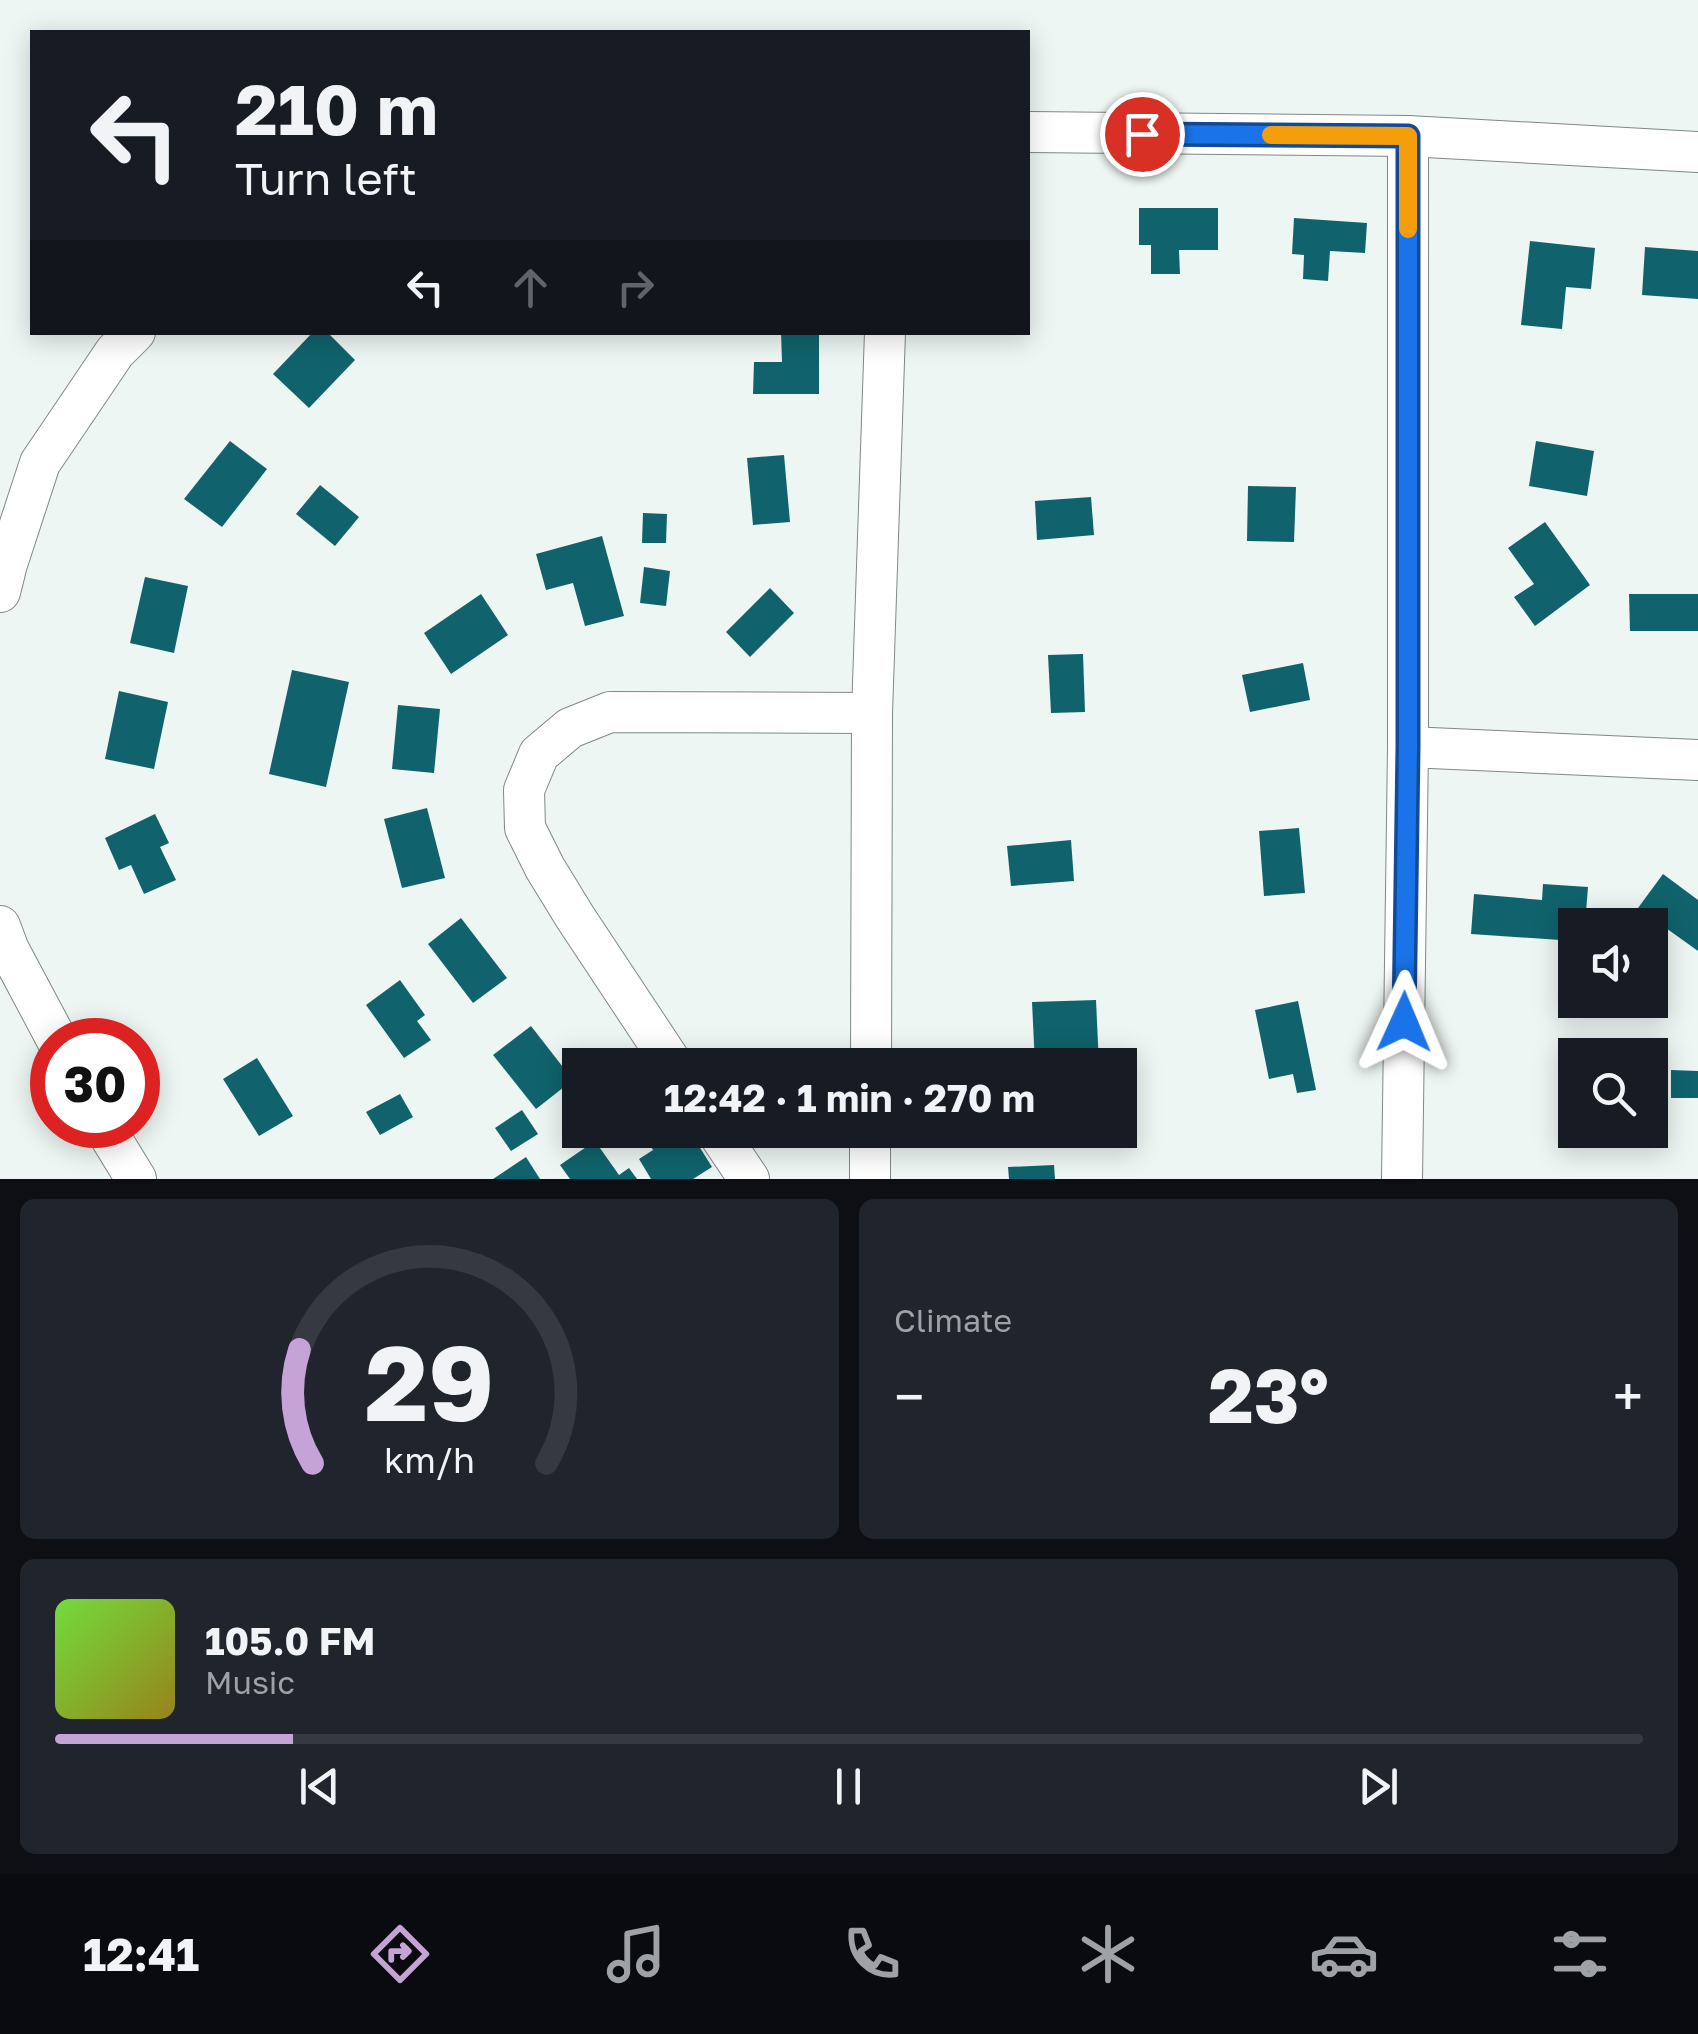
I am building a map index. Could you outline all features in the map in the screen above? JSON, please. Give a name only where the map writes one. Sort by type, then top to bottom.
[{"type":"street","points":[[1030,132],[1408,136],[1698,152]]},
{"type":"street","points":[[1402,1179],[1408,747],[1408,136]]},
{"type":"street","points":[[0,592],[40,463],[114,352],[132,335]]},
{"type":"street","points":[[870,1048],[872,713],[885,335]]},
{"type":"street","points":[[662,1048],[555,884],[525,828],[524,790],[539,754],[570,728],[610,712],[872,713]]},
{"type":"street","points":[[1408,747],[1698,760]]},
{"type":"street","points":[[0,926],[45,1018]]},
{"type":"street","points":[[116,1148],[136,1179]]},
{"type":"street","points":[[728,1148],[749,1179]]},
{"type":"street","points":[[870,1148],[870,1179]]},
{"type":"building","points":[[1139,208],[1218,208],[1218,250],[1179,250],[1180,274],[1151,274],[1151,245],[1139,245]]},
{"type":"building","points":[[1294,218],[1367,223],[1365,253],[1330,251],[1328,281],[1303,279],[1304,255],[1292,254]]},
{"type":"building","points":[[1530,241],[1595,248],[1591,289],[1566,287],[1562,329],[1521,325]]},
{"type":"building","points":[[1645,247],[1698,251],[1698,299],[1642,295]]},
{"type":"building","points":[[310,335],[330,335],[355,360],[309,408],[273,374]]},
{"type":"building","points":[[781,335],[819,335],[819,394],[753,394],[754,362],[782,362]]},
{"type":"building","points":[[230,441],[267,469],[222,527],[184,499]]},
{"type":"building","points":[[1536,441],[1594,451],[1587,496],[1529,486]]},
{"type":"building","points":[[784,455],[790,522],[753,525],[747,458]]},
{"type":"building","points":[[320,485],[359,517],[335,546],[296,514]]},
{"type":"building","points":[[1248,486],[1296,487],[1294,542],[1247,541]]},
{"type":"building","points":[[1091,497],[1094,535],[1037,540],[1035,501]]},
{"type":"building","points":[[643,513],[667,514],[666,543],[642,543]]},
{"type":"building","points":[[1545,522],[1590,585],[1535,626],[1514,597],[1534,584],[1508,548]]},
{"type":"building","points":[[602,536],[624,616],[585,626],[573,583],[546,590],[536,554]]},
{"type":"building","points":[[644,567],[670,571],[666,606],[640,603]]},
{"type":"building","points":[[145,577],[188,586],[174,653],[130,643]]},
{"type":"building","points":[[770,588],[794,613],[750,657],[726,632]]},
{"type":"building","points":[[481,594],[508,635],[451,674],[424,633]]},
{"type":"building","points":[[1629,594],[1698,594],[1698,631],[1630,631]]},
{"type":"building","points":[[1083,654],[1085,712],[1051,713],[1048,655]]},
{"type":"building","points":[[1303,663],[1310,700],[1250,712],[1242,675]]},
{"type":"building","points":[[292,670],[349,682],[326,787],[269,774]]},
{"type":"building","points":[[119,691],[168,702],[154,769],[105,759]]},
{"type":"building","points":[[398,705],[440,709],[434,773],[392,769]]},
{"type":"building","points":[[427,808],[445,878],[402,888],[384,819]]},
{"type":"building","points":[[155,814],[169,843],[160,847],[176,880],[144,894],[131,865],[119,870],[105,838]]},
{"type":"building","points":[[1299,828],[1305,893],[1264,896],[1259,831]]},
{"type":"building","points":[[1071,840],[1074,881],[1011,886],[1007,846]]},
{"type":"building","points":[[1663,874],[1698,900],[1698,951],[1668,930],[1668,908],[1638,908]]},
{"type":"building","points":[[1543,884],[1588,887],[1586,908],[1558,908],[1558,940],[1471,934],[1474,894],[1542,900]]},
{"type":"building","points":[[461,918],[507,978],[473,1003],[428,944]]},
{"type":"building","points":[[400,980],[425,1015],[417,1021],[431,1040],[404,1058],[366,1005]]},
{"type":"building","points":[[1096,1000],[1098,1048],[1034,1048],[1032,1002]]},
{"type":"building","points":[[1298,1001],[1316,1090],[1297,1093],[1293,1074],[1269,1079],[1255,1010]]},
{"type":"building","points":[[531,1026],[562,1066],[562,1089],[536,1109],[493,1055]]},
{"type":"building","points":[[257,1058],[293,1116],[259,1136],[223,1079]]},
{"type":"building","points":[[1671,1070],[1698,1071],[1698,1098],[1671,1098]]},
{"type":"building","points":[[400,1094],[413,1117],[380,1135],[366,1112]]},
{"type":"building","points":[[522,1110],[538,1134],[511,1151],[495,1128]]},
{"type":"building","points":[[585,1148],[600,1148],[619,1175],[629,1168],[637,1179],[570,1179],[560,1165]]},
{"type":"building","points":[[700,1148],[712,1167],[693,1179],[651,1179],[639,1159],[653,1150]]},
{"type":"building","points":[[526,1157],[540,1179],[493,1179]]},
{"type":"building","points":[[1054,1165],[1055,1179],[1009,1179],[1008,1167]]},
{"type":"slow traffic","points":[[1271,135],[1408,136],[1408,229]]},
{"type":"route","points":[[1142,134],[1408,136],[1404,1022]]}]
